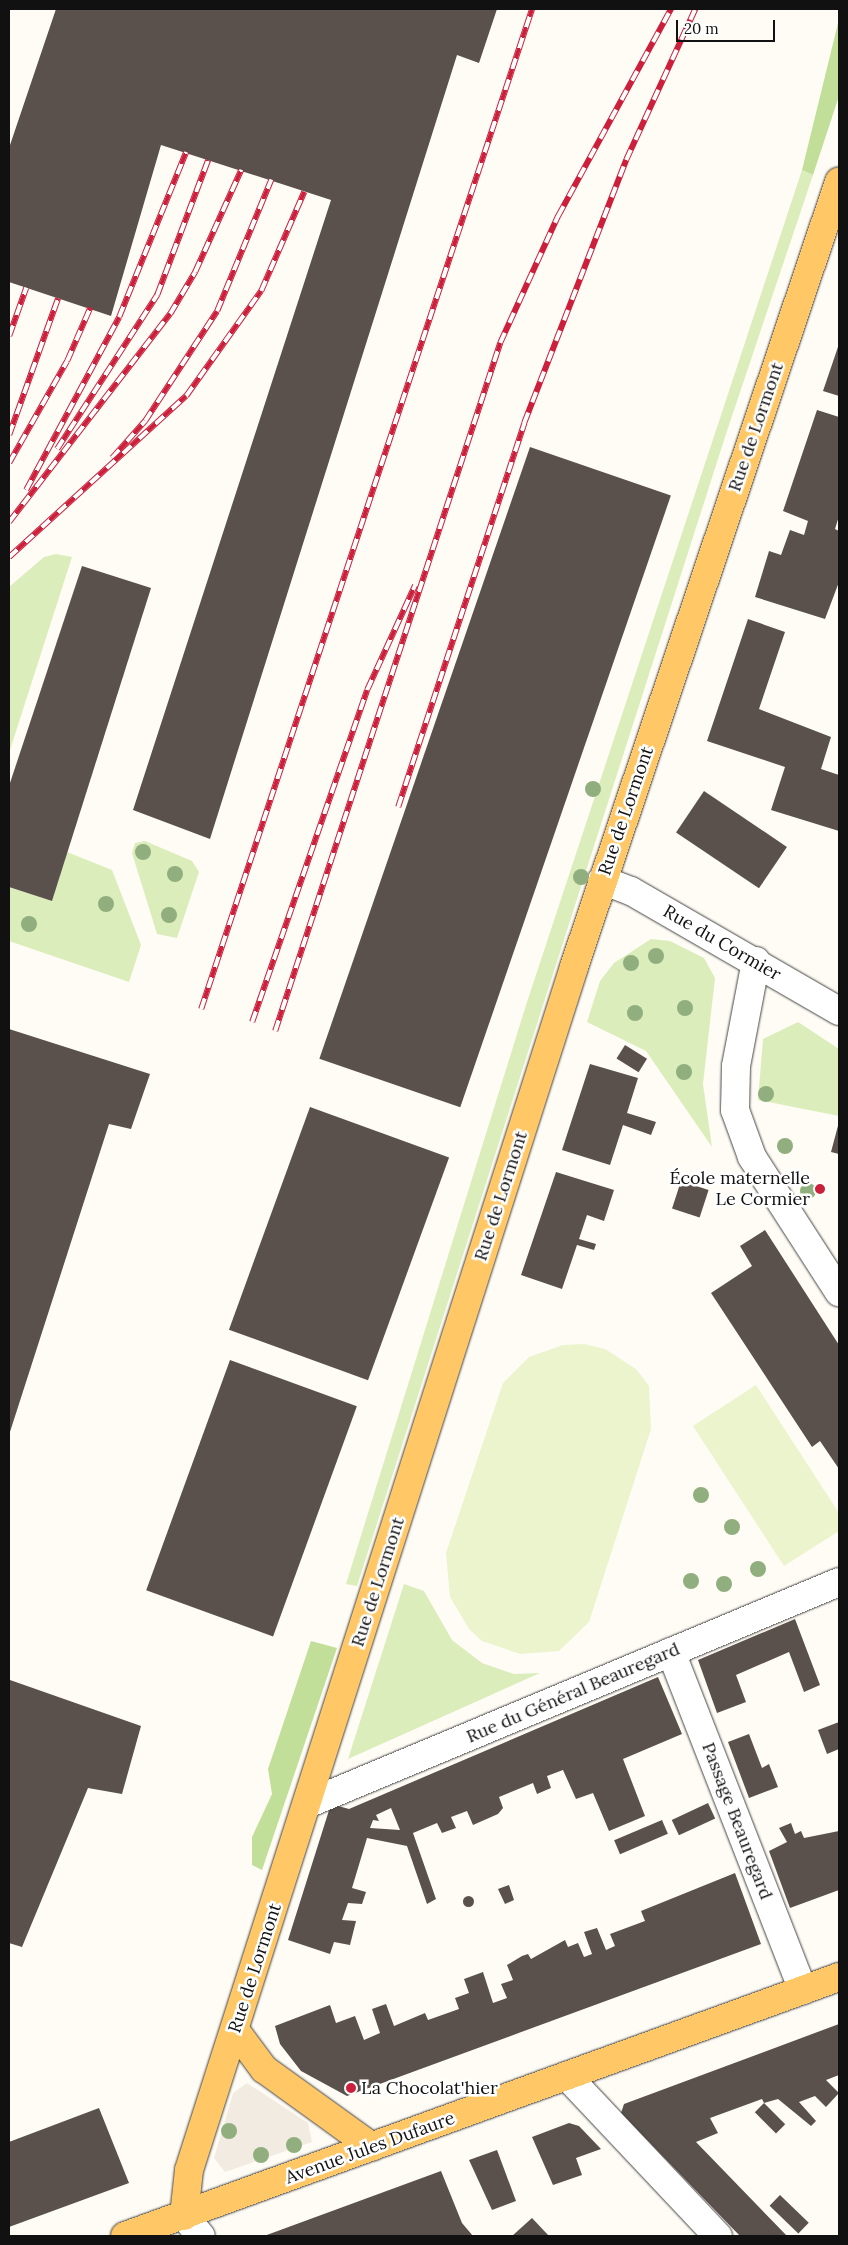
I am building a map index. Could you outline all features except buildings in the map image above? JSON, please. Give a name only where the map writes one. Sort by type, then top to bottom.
[{"type":"main road","name":"Rue de Lormont","points":[[192,2226],[189,2170],[602,880],[839,182]]},
{"type":"main road","name":"Avenue Jules Dufaure","points":[[126,2236],[192,2226],[372,2147],[839,1976]]},
{"type":"main road","points":[[235,2030],[264,2069],[372,2147]]},
{"type":"street","name":"Rue du Cormier","points":[[602,880],[631,891],[756,961],[839,1011]]},
{"type":"street","points":[[756,961],[736,1066],[735,1110],[752,1157],[839,1292]]},
{"type":"street","name":"Rue du Général Beauregard","points":[[307,1804],[839,1582]]},
{"type":"street","name":"Passage Beauregard","points":[[671,1652],[803,1990]]},
{"type":"street","points":[[567,2076],[718,2236]]},
{"type":"green space","points":[[839,19],[839,96],[813,175],[802,170]]},
{"type":"green space","points":[[802,170],[813,175],[726,434],[357,1586],[346,1584],[526,1005]]},
{"type":"green space","points":[[56,554],[72,557],[9,753],[9,587],[44,557]]},
{"type":"green space","points":[[145,841],[192,861],[199,872],[177,938],[157,934],[132,853],[135,843]]},
{"type":"green space","points":[[67,852],[112,870],[141,945],[129,982],[9,941],[9,887],[52,901]]},
{"type":"green space","points":[[651,939],[670,941],[704,958],[715,978],[703,1084],[712,1147],[646,1051],[587,1022],[600,981],[614,963]]},
{"type":"green space","points":[[798,1022],[839,1049],[839,1116],[758,1100],[763,1039]]},
{"type":"green space","points":[[584,1344],[605,1349],[636,1369],[649,1386],[651,1429],[589,1622],[559,1651],[520,1654],[482,1641],[469,1629],[450,1597],[446,1553],[503,1383],[529,1357],[563,1345]]},
{"type":"green space","points":[[756,1385],[839,1513],[839,1531],[784,1566],[693,1426]]},
{"type":"green space","points":[[404,1584],[424,1591],[452,1640],[482,1663],[514,1674],[540,1673],[348,1759]]},
{"type":"green space","points":[[311,1641],[337,1648],[262,1870],[252,1865],[252,1837],[272,1794],[268,1769]]},
{"type":"shaded area","points":[[247,2083],[308,2123],[312,2142],[225,2172],[214,2158],[233,2093]]},
{"type":"railway","points":[[201,1009],[532,9]]},
{"type":"railway","points":[[275,1031],[500,343],[558,216],[671,9]]},
{"type":"railway","points":[[398,807],[524,423],[626,160],[695,9]]},
{"type":"railway","points":[[26,490],[119,317],[186,152]]},
{"type":"railway","points":[[57,449],[157,295],[208,160]]},
{"type":"railway","points":[[9,522],[170,314],[195,272],[241,170]]},
{"type":"railway","points":[[112,458],[145,421],[217,311],[271,180]]},
{"type":"railway","points":[[9,557],[186,396],[261,291],[304,192]]},
{"type":"railway","points":[[9,336],[26,288]]},
{"type":"railway","points":[[9,435],[58,298]]},
{"type":"railway","points":[[9,463],[67,361],[90,308]]},
{"type":"railway","points":[[252,1022],[367,690],[415,585]]},
{"type":"place","name":"École maternelle Le Cormier","points":[[820,1189]]},
{"type":"place","name":"La Chocolat'hier","points":[[351,2088]]}]
